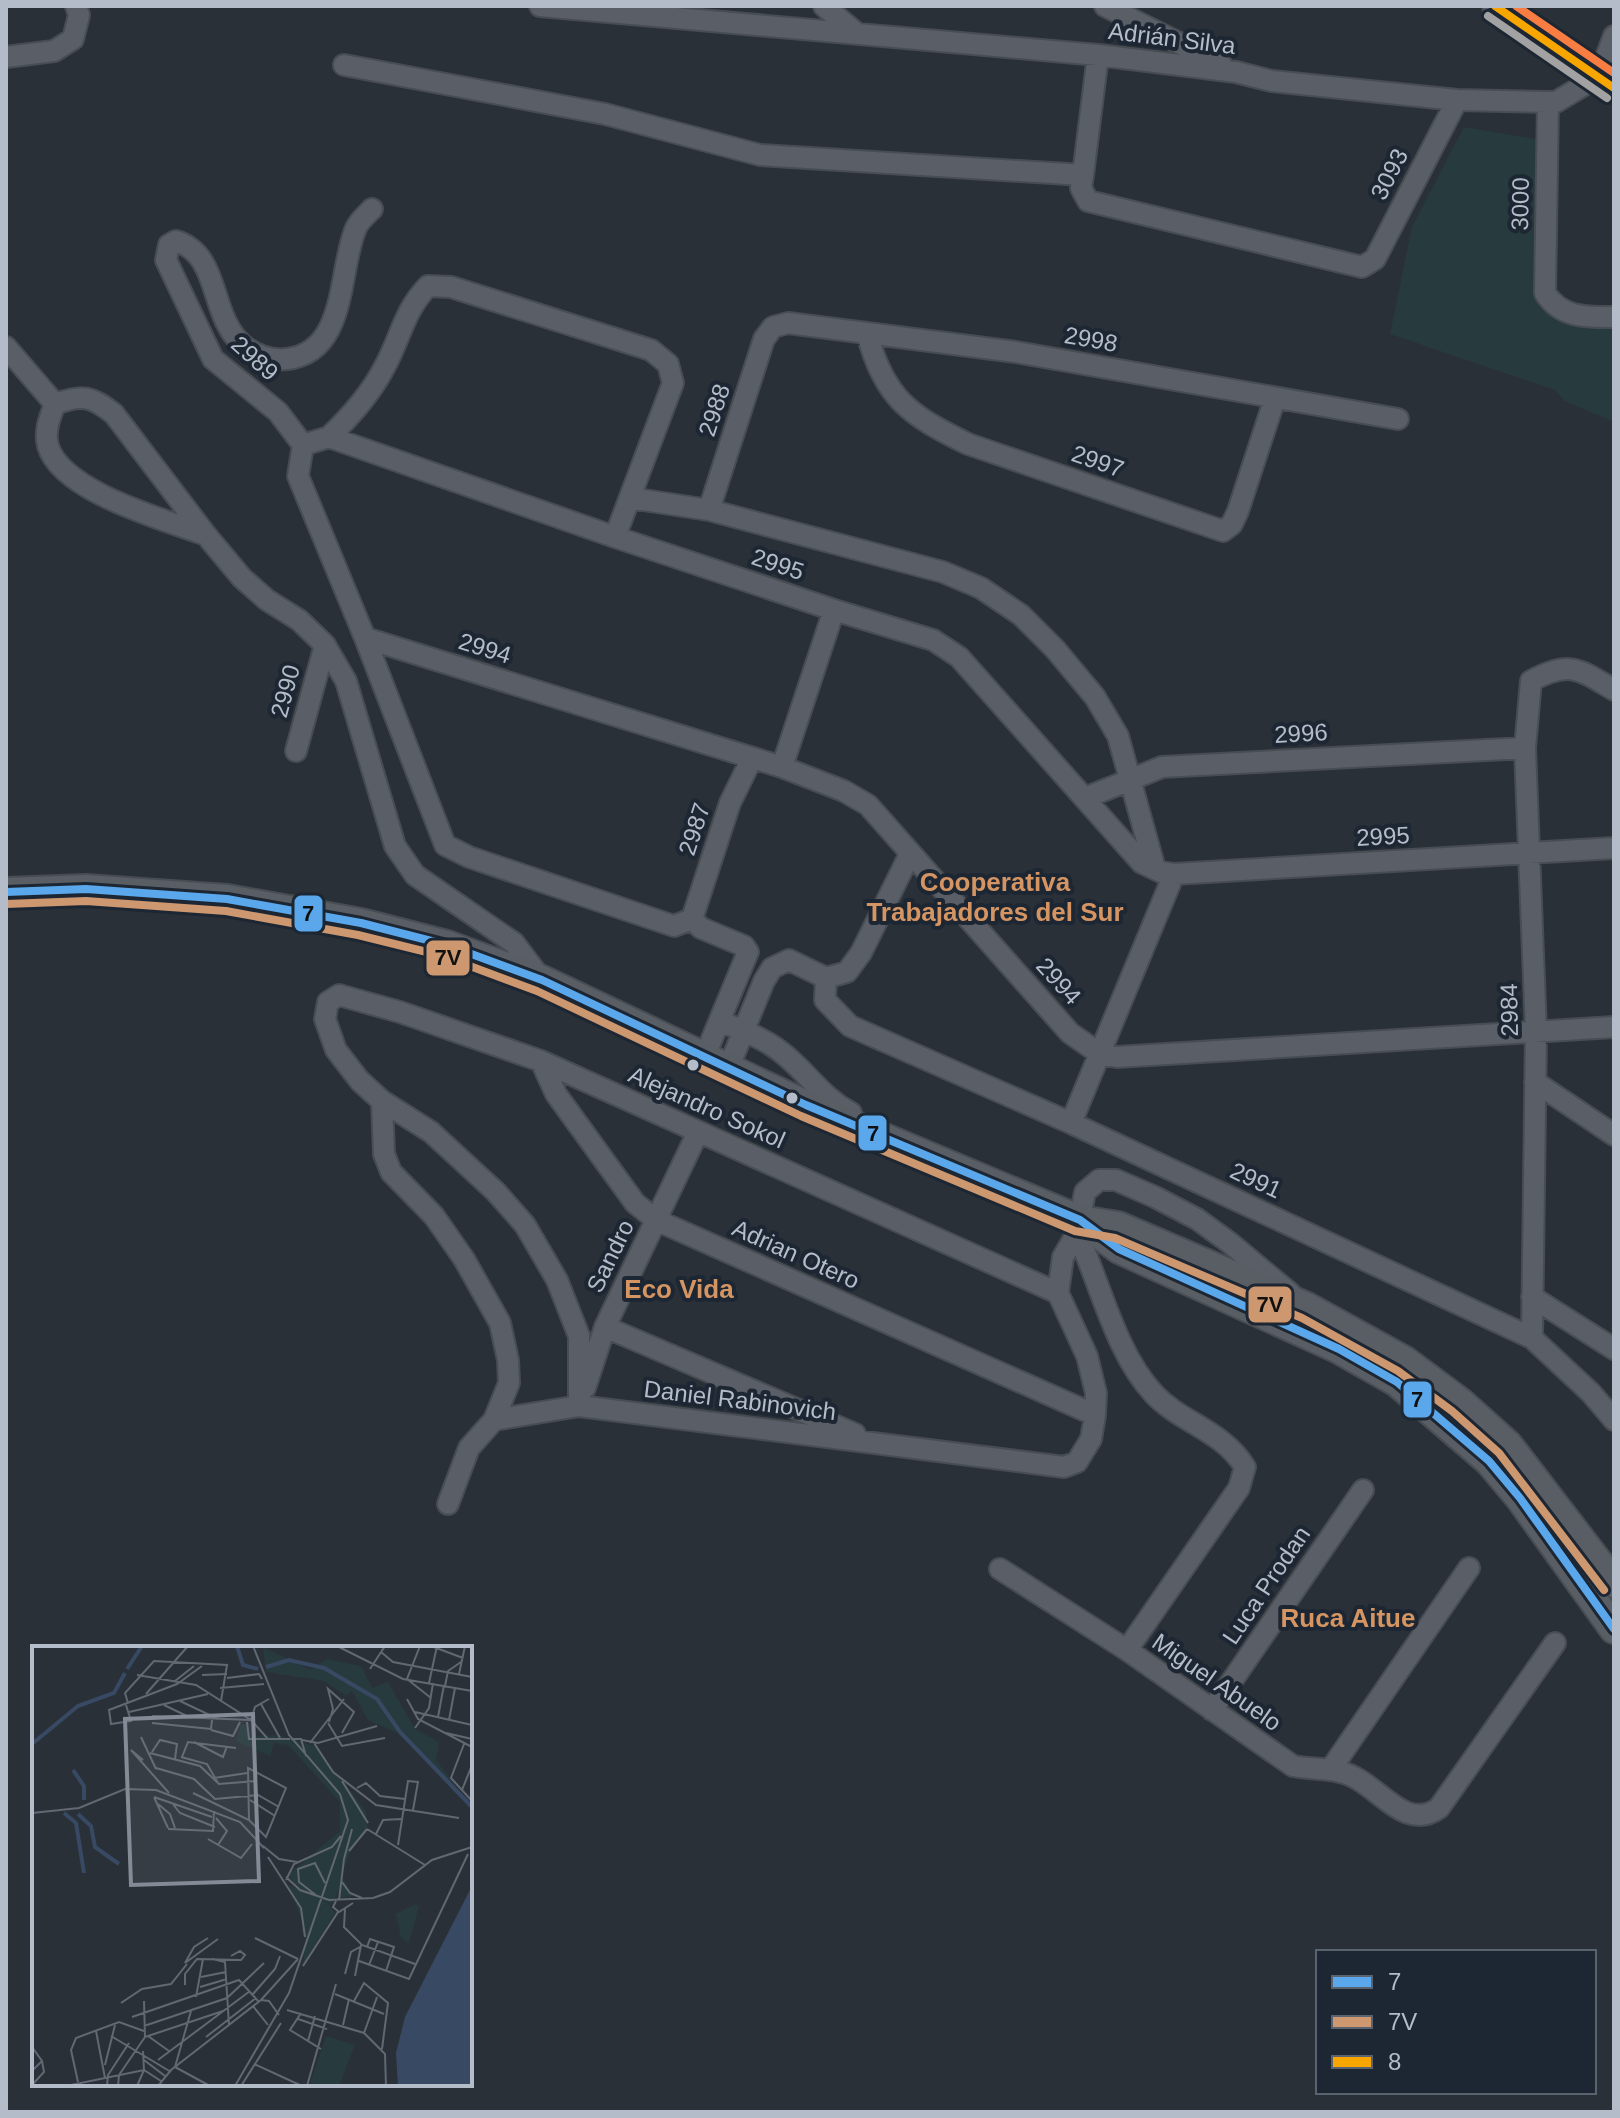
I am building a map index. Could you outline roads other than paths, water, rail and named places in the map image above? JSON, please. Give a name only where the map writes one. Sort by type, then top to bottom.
[{"type":"main road","points":[[6,892],[86,889],[227,899],[361,923],[447,945],[542,980],[716,1064],[1079,1226],[1119,1249],[1339,1349],[1397,1382],[1489,1461],[1520,1498],[1614,1629]]},
{"type":"main road","points":[[1079,1226],[1118,1226],[1307,1307],[1405,1361],[1460,1402],[1508,1445],[1614,1583]]},
{"type":"street","name":"Adrián Silva","points":[[540,6],[1098,55],[1236,72],[1272,81],[1457,100],[1556,102],[1606,82]]},
{"type":"street","points":[[824,6],[855,32]]},
{"type":"street","points":[[1105,6],[1236,72]]},
{"type":"street","points":[[1495,6],[1606,82],[1614,36]]},
{"type":"street","points":[[6,57],[54,51],[73,39],[78,11]]},
{"type":"street","points":[[344,65],[605,114],[760,155],[1083,175],[1098,55]]},
{"type":"street","name":"3093","points":[[1083,175],[1081,188],[1088,201],[1362,267],[1375,259],[1457,100]]},
{"type":"street","name":"3000","points":[[1548,102],[1545,293],[1553,305],[1564,312],[1588,317],[1614,317]]},
{"type":"street","name":"2989","points":[[303,445],[278,412],[213,359],[166,260],[169,245],[176,241],[190,245],[200,256],[207,267],[218,307],[232,335],[250,350],[273,361],[295,358],[316,347],[335,319],[356,225],[372,209]]},
{"type":"street","points":[[615,537],[673,383],[668,364],[651,350],[451,287],[428,286],[412,302],[386,366],[369,394],[329,437],[303,445],[298,476],[445,845],[469,857],[674,926],[692,919],[701,928],[744,946],[748,952],[720,1021],[716,1064]]},
{"type":"street","name":"2998","points":[[773,327],[788,323],[1016,352],[1398,419]]},
{"type":"street","name":"2988","points":[[709,510],[764,339],[773,327]]},
{"type":"street","name":"2997","points":[[867,333],[877,363],[893,394],[909,412],[938,429],[968,444],[1223,531],[1232,524],[1238,511],[1275,398]]},
{"type":"street","points":[[6,347],[55,404]]},
{"type":"street","points":[[237,379],[235,365],[250,350]]},
{"type":"street","points":[[206,535],[87,489],[66,473],[48,446],[47,425],[55,404],[76,396],[97,400],[114,414],[242,578],[321,641],[346,681],[395,846],[415,875],[514,943],[542,980]]},
{"type":"street","name":"2995","points":[[329,437],[615,537],[933,640],[959,657],[1142,863],[1164,871],[1614,848]]},
{"type":"street","name":"2995","points":[[630,498],[709,510],[943,572],[981,588],[1021,615],[1055,649],[1095,697],[1118,736],[1164,871]]},
{"type":"street","points":[[782,767],[834,610]]},
{"type":"street","name":"2994","points":[[365,638],[782,767],[844,791],[868,805],[1070,1033],[1100,1054]]},
{"type":"street","name":"2990","points":[[296,751],[321,641]]},
{"type":"street","name":"2984","points":[[1532,1338],[1536,1031],[1525,748],[1531,681],[1548,671],[1577,668],[1614,690]]},
{"type":"street","name":"2996","points":[[1085,798],[1162,767],[1525,748]]},
{"type":"street","name":"2987","points":[[692,919],[730,803],[752,758]]},
{"type":"street","points":[[716,1064],[744,1031],[772,968],[789,960],[826,978],[847,972],[861,953],[910,854]]},
{"type":"street","points":[[1071,1123],[1100,1054],[1164,871]]},
{"type":"street","name":"2991","points":[[826,978],[825,1000],[850,1026],[1071,1123],[1532,1338],[1591,1393],[1614,1420]]},
{"type":"street","name":"Alejandro Sokol","points":[[382,1101],[360,1081],[336,1050],[325,1019],[328,1002],[339,995],[400,1012],[541,1061],[1058,1293]]},
{"type":"street","points":[[720,1021],[783,1053],[819,1092],[887,1139]]},
{"type":"street","points":[[1100,1054],[1117,1057],[1614,1027]]},
{"type":"street","name":"Adrian Otero","points":[[541,1061],[556,1094],[635,1203],[656,1220],[1095,1415]]},
{"type":"street","points":[[1535,1082],[1614,1135]]},
{"type":"street","points":[[382,1101],[431,1132],[496,1192],[525,1225],[557,1280],[579,1336],[579,1406]]},
{"type":"street","points":[[382,1101],[384,1154],[391,1172],[434,1216],[464,1259],[500,1323],[508,1360],[509,1383],[494,1420],[469,1448],[448,1504]]},
{"type":"street","name":"Sandro","points":[[579,1406],[605,1327],[698,1132]]},
{"type":"street","points":[[1095,1415],[1096,1393],[1087,1356],[1058,1293],[1063,1257],[1079,1226],[1085,1192],[1099,1180],[1116,1180],[1197,1219],[1307,1307]]},
{"type":"street","points":[[1079,1226],[1103,1301],[1140,1379],[1157,1398],[1234,1449],[1245,1467],[1239,1488],[1127,1650]]},
{"type":"street","points":[[1532,1297],[1614,1349]]},
{"type":"street","points":[[605,1327],[877,1444]]},
{"type":"street","name":"Daniel Rabinovich","points":[[494,1420],[579,1406],[1064,1467],[1077,1462],[1091,1439],[1095,1415]]},
{"type":"street","name":"Luca Prodan","points":[[1212,1710],[1363,1490]]},
{"type":"street","points":[[1331,1769],[1469,1568]]},
{"type":"street","name":"Miguel Abuelo","points":[[1000,1569],[1127,1650],[1293,1766],[1310,1770],[1331,1769],[1354,1777],[1411,1816],[1427,1817],[1439,1808],[1555,1643]]},
{"type":"district","name":"Cooperativa Trabajadores del Sur","points":[[995,897]]},
{"type":"district","name":"Eco Vida","points":[[679,1289]]},
{"type":"district","name":"Ruca Aitue","points":[[1348,1618]]}]
